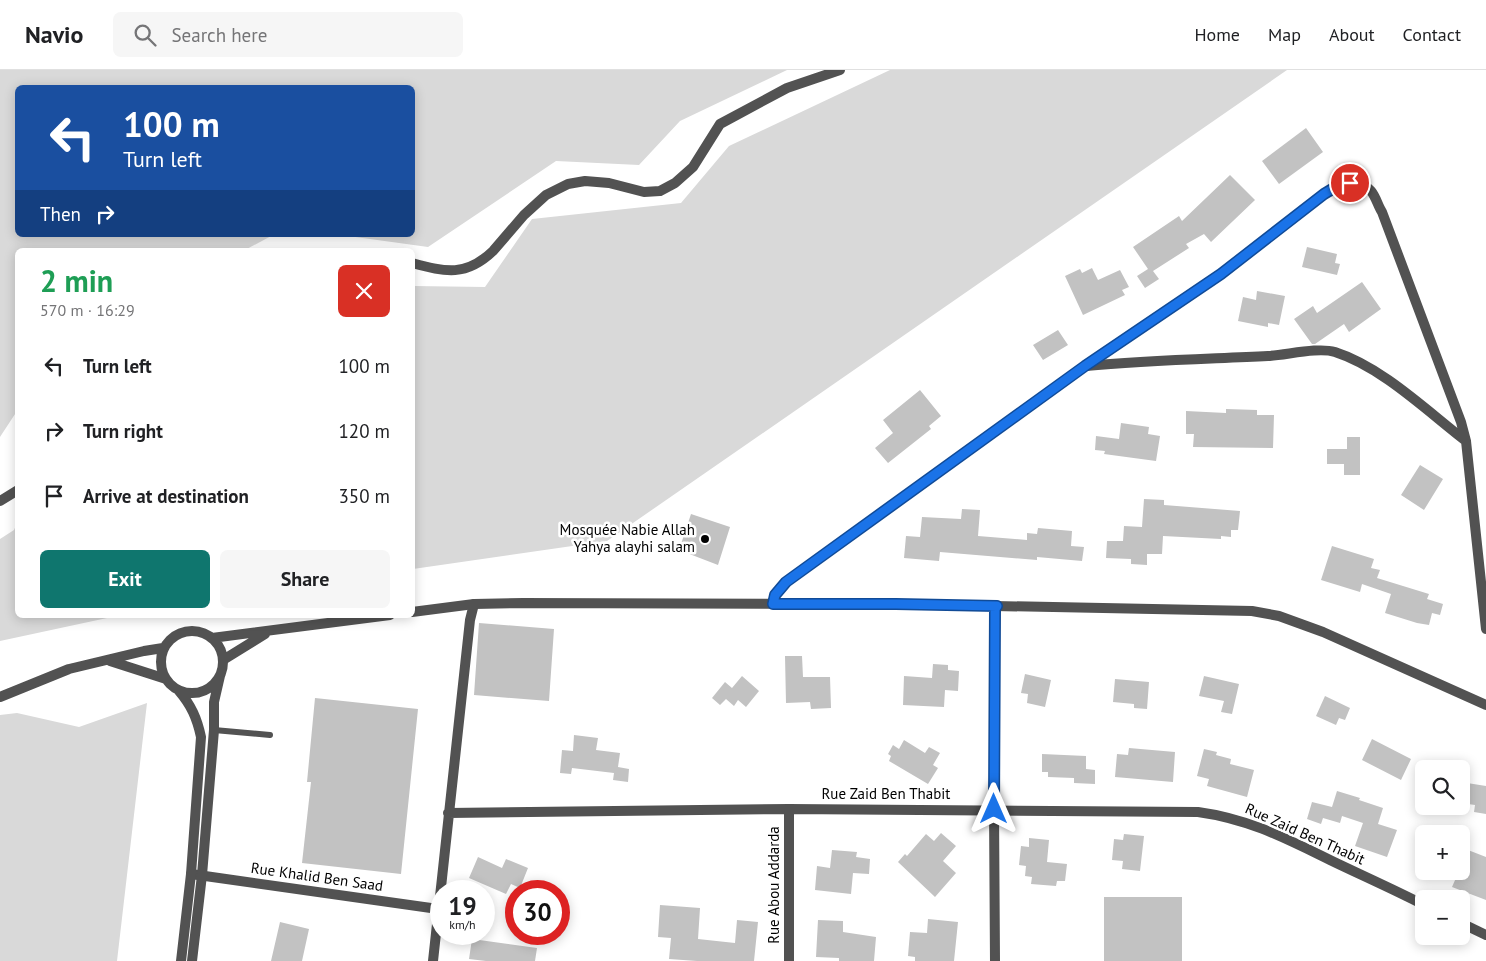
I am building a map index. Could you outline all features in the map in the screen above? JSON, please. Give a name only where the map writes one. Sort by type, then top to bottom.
[{"type":"street","points":[[415,264],[448,271],[457,271],[471,267],[486,258],[539,200],[568,184],[593,181],[609,183],[637,191],[652,193],[660,191],[675,183],[693,167],[720,124],[787,88],[840,70]]},
{"type":"street","points":[[773,604],[775,595],[786,582],[1085,366],[1221,274],[1324,194],[1339,185],[1359,183],[1370,190],[1382,212],[1451,393],[1466,441],[1486,628]]},
{"type":"street","points":[[1085,366],[1144,360],[1268,356],[1314,350],[1330,350],[1348,356],[1375,371],[1466,441]]},
{"type":"street","points":[[0,501],[15,492]]},
{"type":"street","points":[[415,612],[474,604],[523,602],[896,604],[1238,611],[1272,614],[1292,620],[1360,647],[1486,705]]},
{"type":"street","points":[[441,880],[470,620],[474,604]]},
{"type":"street","points":[[995,961],[995,609],[997,606]]},
{"type":"street","points":[[212,638],[368,618]]},
{"type":"street","points":[[181,961],[196,875],[214,730],[214,702],[223,660],[218,644],[212,638],[198,631],[188,631],[174,636],[163,648],[160,664],[171,686],[179,691],[191,706],[198,721],[202,737],[196,875],[192,961]]},
{"type":"street","points":[[223,660],[268,632]]},
{"type":"street","points":[[0,697],[69,669],[163,648]]},
{"type":"street","points":[[109,660],[166,679]]},
{"type":"street","points":[[179,691],[202,692],[209,688],[220,676]]},
{"type":"street","name":"Rue Zaid Ben Thabit","points":[[448,813],[789,809],[994,809],[1198,812],[1224,816],[1252,824],[1415,900]]},
{"type":"street","name":"Rue Abou Addarda","points":[[789,809],[790,961]]},
{"type":"street","name":"Rue Khalid Ben Saad","points":[[196,875],[430,908]]},
{"type":"street","points":[[1470,927],[1486,935]]},
{"type":"street","points":[[433,961],[435,945]]},
{"type":"lane","points":[[214,730],[270,735]]},
{"type":"shaded area","points":[[0,70],[787,70],[680,121],[639,165],[556,161],[428,247],[356,237],[415,237],[415,85],[15,85],[15,237],[269,237],[249,248],[15,248],[15,414],[0,437]]},
{"type":"shaded area","points":[[890,70],[1287,70],[607,541],[415,569],[415,286],[485,287],[532,219],[681,203],[729,146]]},
{"type":"shaded area","points":[[15,528],[15,618],[107,618],[0,641],[0,539]]},
{"type":"shaded area","points":[[147,703],[117,961],[0,961],[0,715],[17,713],[79,727]]},
{"type":"building","points":[[1306,128],[1323,152],[1279,184],[1262,161]]},
{"type":"building","points":[[1230,175],[1255,200],[1211,242],[1204,234],[1186,244],[1189,248],[1153,271],[1159,279],[1145,288],[1137,276],[1148,269],[1133,247],[1179,216],[1182,221]]},
{"type":"building","points":[[1307,247],[1337,254],[1335,263],[1340,264],[1337,275],[1302,267]]},
{"type":"building","points":[[1092,268],[1098,280],[1120,270],[1129,287],[1122,290],[1125,295],[1083,315],[1065,276],[1080,269],[1082,273]]},
{"type":"building","points":[[1362,282],[1381,309],[1349,332],[1344,324],[1315,344],[1312,344],[1294,319],[1313,306],[1317,313]]},
{"type":"building","points":[[1257,291],[1285,296],[1279,325],[1268,323],[1268,327],[1238,321],[1243,297],[1256,300]]},
{"type":"building","points":[[1058,330],[1068,345],[1043,360],[1033,345]]},
{"type":"building","points":[[920,390],[941,416],[929,426],[931,429],[888,463],[875,448],[893,433],[883,420]]},
{"type":"building","points":[[1226,409],[1257,410],[1257,415],[1274,415],[1273,448],[1193,447],[1194,434],[1186,434],[1186,411],[1226,413]]},
{"type":"building","points":[[1121,423],[1149,427],[1148,434],[1160,436],[1156,461],[1104,454],[1105,451],[1095,450],[1096,436],[1119,439]]},
{"type":"building","points":[[1347,437],[1360,437],[1360,475],[1344,475],[1344,464],[1327,464],[1327,449],[1347,449]]},
{"type":"building","points":[[1420,465],[1443,479],[1424,510],[1401,495]]},
{"type":"building","points":[[1144,499],[1164,500],[1164,505],[1240,511],[1238,530],[1231,530],[1231,537],[1221,536],[1221,539],[1163,536],[1162,554],[1147,554],[1147,565],[1131,564],[1131,559],[1106,558],[1107,541],[1123,541],[1124,526],[1142,527]]},
{"type":"building","points":[[962,509],[980,510],[978,536],[1027,540],[1027,533],[1037,534],[1038,528],[1072,531],[1071,546],[1084,547],[1082,561],[1037,557],[1037,560],[940,552],[939,561],[904,558],[906,536],[920,537],[922,517],[961,519]]},
{"type":"building","name":"Mosquée Nabie Allah Yahya alayhi salam","points":[[691,514],[730,527],[718,565],[679,550]]},
{"type":"building","points":[[1332,546],[1374,559],[1371,568],[1380,570],[1377,578],[1429,594],[1427,599],[1443,604],[1440,615],[1432,613],[1429,625],[1417,623],[1385,613],[1391,594],[1362,584],[1360,592],[1321,580]]},
{"type":"building","points":[[479,623],[554,629],[549,701],[474,695]]},
{"type":"building","points":[[785,656],[802,656],[803,677],[830,677],[831,708],[811,709],[810,702],[786,703]]},
{"type":"building","points":[[933,664],[948,665],[948,670],[959,671],[958,691],[945,690],[944,707],[903,705],[904,676],[932,678]]},
{"type":"building","points":[[1025,674],[1051,680],[1045,707],[1027,703],[1028,694],[1021,693]]},
{"type":"building","points":[[742,676],[759,691],[746,707],[738,700],[734,706],[726,699],[720,705],[712,698],[725,682],[732,688]]},
{"type":"building","points":[[1204,676],[1239,684],[1232,714],[1221,712],[1224,701],[1199,696]]},
{"type":"building","points":[[1115,679],[1149,682],[1147,709],[1134,708],[1134,704],[1113,702]]},
{"type":"building","points":[[1325,696],[1350,708],[1345,720],[1339,718],[1336,725],[1316,716]]},
{"type":"building","points":[[315,698],[418,709],[401,874],[302,863],[311,782],[307,782]]},
{"type":"building","points":[[574,735],[598,738],[596,750],[620,753],[618,767],[629,769],[628,782],[613,780],[614,773],[572,768],[571,774],[560,773],[562,750],[573,751]]},
{"type":"building","points":[[1372,739],[1411,759],[1401,780],[1362,760]]},
{"type":"building","points":[[904,740],[925,753],[929,747],[940,753],[933,765],[938,768],[928,784],[889,761],[891,756],[888,754],[893,745],[899,749]]},
{"type":"building","points":[[1129,748],[1175,752],[1173,782],[1115,777],[1117,754],[1128,755]]},
{"type":"building","points":[[1204,749],[1217,752],[1216,755],[1231,759],[1230,764],[1254,770],[1247,797],[1207,786],[1209,779],[1197,776]]},
{"type":"building","points":[[1042,754],[1086,756],[1086,769],[1095,770],[1095,784],[1074,783],[1074,778],[1048,777],[1048,772],[1042,772]]},
{"type":"building","points":[[1470,783],[1486,786],[1486,814],[1474,812],[1475,805],[1470,804]]},
{"type":"building","points":[[1337,791],[1383,808],[1378,824],[1397,830],[1387,857],[1355,846],[1363,823],[1342,816],[1340,823],[1323,818],[1321,824],[1307,819],[1312,802],[1332,807]]},
{"type":"building","points":[[941,833],[956,846],[943,861],[956,873],[935,897],[898,862],[905,854],[907,856],[926,834],[934,841]]},
{"type":"building","points":[[1124,834],[1144,836],[1140,871],[1122,869],[1123,861],[1112,860],[1114,839],[1123,840]]},
{"type":"building","points":[[1029,838],[1049,840],[1047,862],[1067,864],[1065,881],[1057,881],[1056,886],[1031,884],[1032,877],[1025,876],[1026,866],[1019,865],[1021,846],[1029,847]]},
{"type":"building","points":[[832,850],[857,852],[856,857],[870,859],[869,874],[853,873],[851,894],[815,890],[817,866],[830,868]]},
{"type":"building","points":[[1470,851],[1486,857],[1486,900],[1470,894],[1470,890],[1460,890],[1452,887],[1455,880],[1470,880]]},
{"type":"building","points":[[478,857],[502,868],[506,859],[528,868],[523,880],[505,880],[505,894],[495,889],[495,880],[474,880],[469,878]]},
{"type":"building","points":[[1104,897],[1182,897],[1182,961],[1104,961]]},
{"type":"building","points":[[660,905],[700,908],[698,939],[735,943],[737,920],[758,922],[754,961],[669,959],[671,938],[658,937]]},
{"type":"building","points":[[928,919],[958,922],[954,961],[915,961],[915,957],[908,956],[910,932],[927,933]]},
{"type":"building","points":[[818,920],[843,921],[843,932],[876,937],[874,961],[839,961],[839,958],[816,957]]},
{"type":"building","points":[[280,922],[309,929],[302,961],[271,961]]},
{"type":"building","points":[[495,942],[537,948],[535,961],[469,959],[471,945],[495,945]]},
{"type":"place","name":"Mosquée Nabie Allah Yahya alayhi salam","points":[[705,539]]},
{"type":"route","points":[[994,809],[995,609],[997,606],[773,604],[775,595],[786,582],[1085,366],[1221,274],[1324,194],[1339,185],[1350,183]]}]
